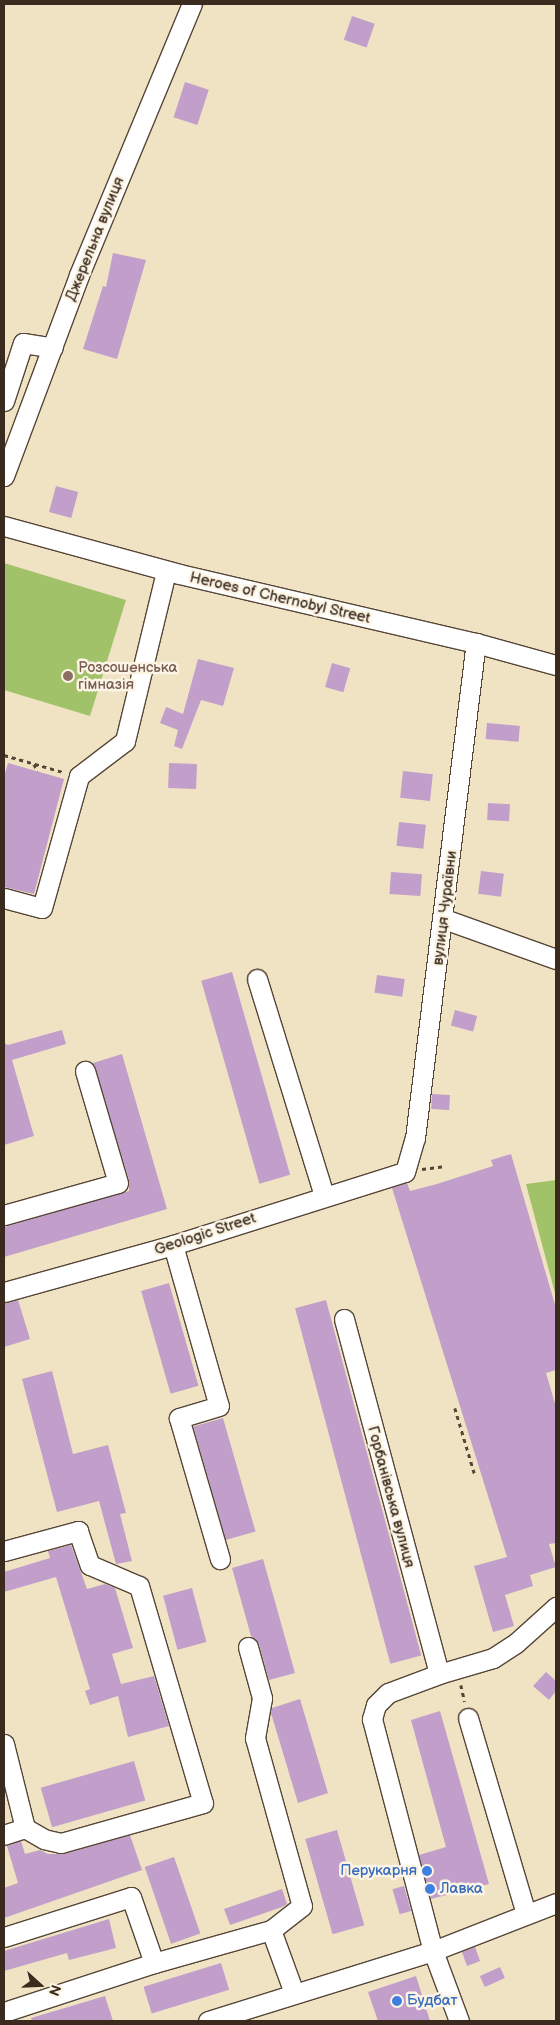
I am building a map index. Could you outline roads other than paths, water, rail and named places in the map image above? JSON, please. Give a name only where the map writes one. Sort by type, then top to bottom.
[{"type":"street","name":"Джерельна вулиця","points":[[4,473],[53,348],[79,275],[192,4]]},
{"type":"street","points":[[4,401],[8,374],[23,343],[53,348]]},
{"type":"street","name":"Heroes of Chernobyl Street","points":[[4,526],[166,571],[476,643],[556,665]]},
{"type":"street","points":[[4,898],[42,908],[79,776],[125,741],[166,571]]},
{"type":"street","name":"вулиця Чураївни","points":[[405,1172],[415,1138],[444,919],[476,643]]},
{"type":"street","points":[[444,919],[556,959]]},
{"type":"street","points":[[257,979],[324,1196]]},
{"type":"street","points":[[4,1215],[118,1182],[85,1071]]},
{"type":"street","name":"Geologic Street","points":[[4,1292],[173,1245],[405,1172]]},
{"type":"street","points":[[173,1245],[219,1406],[179,1418],[220,1559]]},
{"type":"street","name":"Горбанівська вулиця","points":[[344,1319],[439,1674]]},
{"type":"street","points":[[4,1551],[78,1531],[90,1565],[139,1586],[203,1803],[61,1843],[44,1839],[26,1828],[4,1744]]},
{"type":"street","points":[[459,2021],[433,1951],[372,1719],[376,1705],[388,1693],[439,1674],[493,1658],[516,1643],[556,1607]]},
{"type":"street","points":[[4,2012],[154,1963],[271,1930],[302,1906],[255,1738],[262,1698],[248,1647]]},
{"type":"street","points":[[468,1718],[526,1914]]},
{"type":"street","points":[[4,1835],[26,1828]]},
{"type":"street","points":[[4,1937],[131,1897],[154,1963]]},
{"type":"street","points":[[208,2021],[433,1951],[556,1903]]},
{"type":"street","points":[[271,1930],[294,1993]]},
{"type":"place","name":"Розсошенська гімназія","points":[[68,676]]},
{"type":"place","name":"Перукарня","points":[[427,1871]]},
{"type":"place","name":"Лавка","points":[[430,1889]]},
{"type":"place","name":"Будбат","points":[[397,2001]]}]
